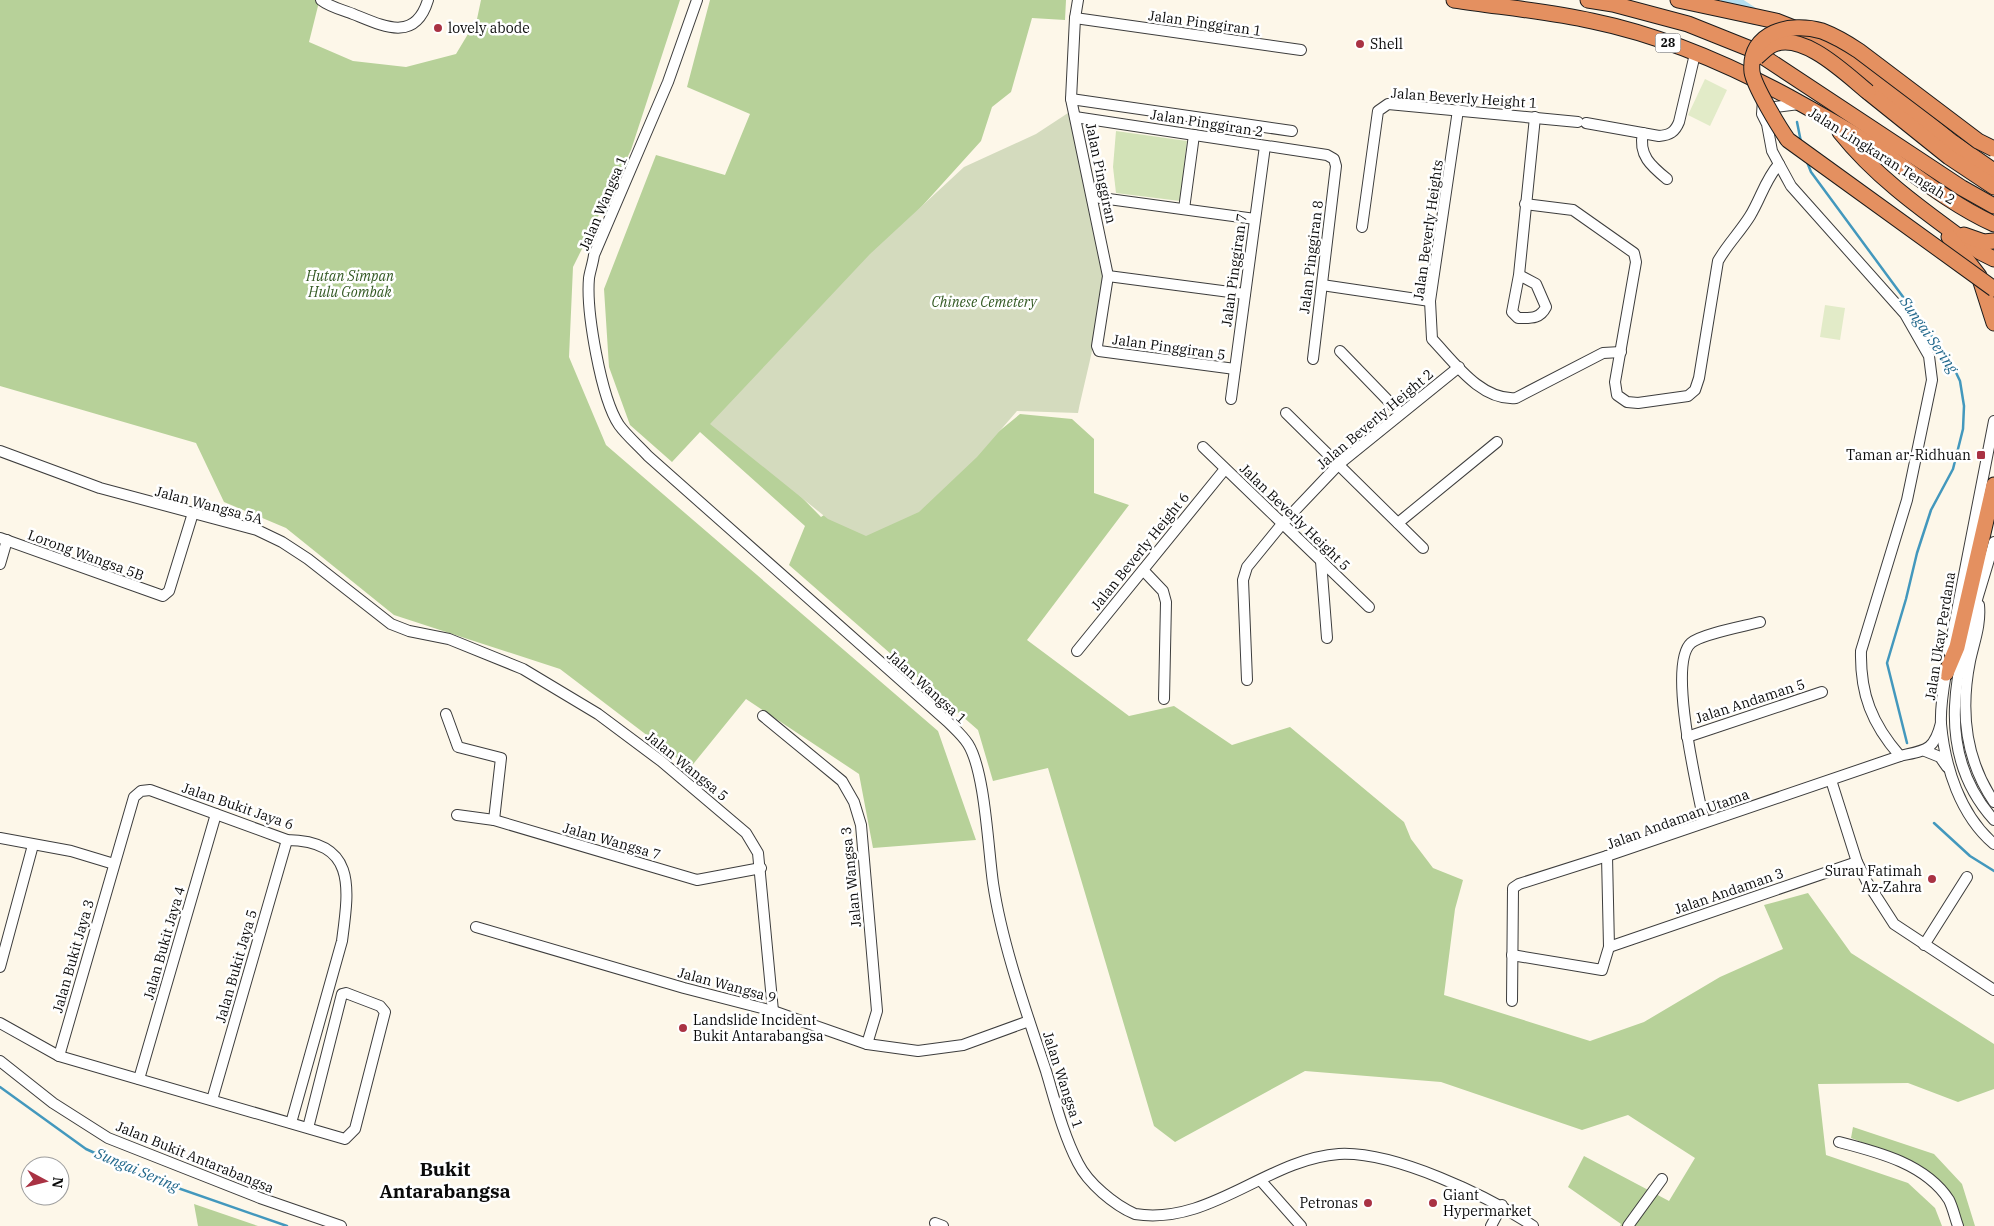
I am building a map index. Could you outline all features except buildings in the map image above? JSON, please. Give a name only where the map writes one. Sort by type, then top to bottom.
[{"type":"highway","name":"Jalan Lingkaran Tengah 2","points":[[1454,0],[1592,21],[1647,36],[1695,54],[1750,78],[1799,104],[1862,140],[1902,166],[1923,184],[1994,224]]},
{"type":"highway","name":"Jalan Lingkaran Tengah 2","points":[[1588,0],[1613,4],[1688,24],[1753,50],[1962,188],[1994,206]]},
{"type":"highway","points":[[1683,1],[1776,21],[1814,36],[1838,51],[1952,142],[1994,171]]},
{"type":"highway","points":[[1994,149],[1978,141],[1948,120],[1859,51],[1822,31],[1806,28],[1784,29],[1770,34],[1760,41],[1752,72],[1776,122],[1788,140],[1994,289]]},
{"type":"highway","points":[[1754,59],[1773,44],[1790,42],[1814,50],[1937,148],[1994,187]]},
{"type":"highway","points":[[1835,125],[1876,172],[1927,215],[1961,250],[1979,276],[1994,323]]},
{"type":"highway","points":[[1927,215],[1954,232],[1980,252],[1994,259]]},
{"type":"highway","points":[[1954,232],[1984,242],[1994,241]]},
{"type":"highway","points":[[1946,673],[1957,647],[1994,486]]},
{"type":"street","points":[[321,0],[392,29],[410,26],[425,11],[428,0]]},
{"type":"street","name":"Jalan Wangsa 1","points":[[696,0],[668,82],[594,256],[589,278],[590,305],[595,347],[602,380],[619,425],[648,456],[948,722],[968,743],[978,777],[993,884],[1029,1021],[1078,1163],[1096,1188],[1134,1214],[1166,1222],[1198,1217],[1223,1206],[1262,1182],[1302,1162],[1340,1154],[1400,1165],[1460,1185],[1502,1205],[1533,1226]]},
{"type":"street","name":"Jalan Pinggiran","points":[[1078,0],[1075,18],[1071,99],[1094,197],[1108,276],[1097,346],[1099,351]]},
{"type":"street","name":"Jalan Pinggiran 1","points":[[1075,18],[1301,50]]},
{"type":"street","name":"Jalan Beverly Height 1","points":[[1362,228],[1380,107],[1388,104],[1582,122],[1659,136],[1668,135],[1675,130],[1695,54]]},
{"type":"street","points":[[1750,78],[1763,101],[1762,114],[1767,124],[1772,151],[1791,186],[1905,314],[1929,356],[1932,380],[1907,500],[1861,651],[1861,669],[1869,710],[1883,736],[1900,756]]},
{"type":"street","name":"Jalan Pinggiran 2","points":[[1071,99],[1292,131]]},
{"type":"street","points":[[1767,124],[1775,108],[1799,104]]},
{"type":"street","name":"Jalan Beverly Heights","points":[[1458,110],[1430,301],[1432,339],[1459,367],[1490,394],[1503,399],[1516,398],[1603,353],[1621,352]]},
{"type":"street","name":"Jalan Pinggiran 2","points":[[1075,117],[1327,156],[1334,159]]},
{"type":"street","points":[[1519,275],[1535,118]]},
{"type":"street","points":[[1643,133],[1640,144],[1644,157],[1667,179]]},
{"type":"street","points":[[1184,209],[1194,135]]},
{"type":"street","name":"Jalan Pinggiran 7","points":[[1231,399],[1265,146]]},
{"type":"street","name":"Jalan Pinggiran 8","points":[[1313,358],[1336,166],[1334,159]]},
{"type":"street","points":[[1525,204],[1573,210],[1634,253],[1636,262],[1616,382],[1617,395],[1627,402],[1638,403],[1688,396],[1695,390],[1700,372],[1718,261],[1726,246],[1750,216],[1768,176],[1779,164]]},
{"type":"street","points":[[1094,197],[1255,219]]},
{"type":"street","points":[[1108,276],[1245,294]]},
{"type":"street","points":[[1322,285],[1430,301]]},
{"type":"street","name":"Jalan Pinggiran 5","points":[[1099,351],[1235,369]]},
{"type":"street","points":[[1340,351],[1400,414]]},
{"type":"street","name":"Jalan Beverly Height 2","points":[[1246,680],[1242,580],[1246,567],[1282,524],[1339,464],[1459,367]]},
{"type":"street","points":[[1286,413],[1423,548]]},
{"type":"street","name":"Jalan Ukay Perdana","points":[[1994,421],[1953,626],[1941,723],[1948,770],[1975,823],[1994,844]]},
{"type":"street","points":[[1398,523],[1497,442]]},
{"type":"street","name":"Jalan Beverly Height 5","points":[[1203,447],[1369,607]]},
{"type":"street","name":"Jalan Wangsa 5A","points":[[0,451],[100,488],[256,530],[282,542],[391,624],[409,632],[449,639]]},
{"type":"street","name":"Jalan Beverly Height 6","points":[[1078,651],[1225,469]]},
{"type":"street","name":"Lorong Wangsa 5B","points":[[3,539],[163,596],[168,591],[193,513]]},
{"type":"street","points":[[0,564],[3,539]]},
{"type":"street","name":"Jalan Ukay Perdana","points":[[1994,542],[1958,670],[1954,700],[1954,728],[1961,761],[1973,790],[1994,820]]},
{"type":"street","points":[[1321,561],[1327,638]]},
{"type":"street","points":[[1143,570],[1163,591],[1166,602],[1164,699]]},
{"type":"street","points":[[1979,598],[1980,621],[1966,688],[1966,731],[1972,757],[1982,783],[1994,802]]},
{"type":"street","points":[[1704,822],[1687,737],[1682,670],[1683,656],[1691,643],[1701,638],[1760,622]]},
{"type":"street","name":"Jalan Wangsa 5","points":[[449,639],[523,669],[598,714],[661,761],[746,834],[758,853],[761,868],[773,1011]]},
{"type":"street","name":"Jalan Andaman 5","points":[[1687,737],[1822,692]]},
{"type":"street","points":[[446,714],[458,748],[501,758],[494,820]]},
{"type":"street","name":"Jalan Wangsa 3","points":[[764,716],[842,781],[861,825],[877,1011],[867,1044]]},
{"type":"street","points":[[1941,723],[1936,740],[1925,751],[1940,758],[1948,770]]},
{"type":"street","name":"Jalan Andaman Utama","points":[[1512,955],[1598,971],[1602,970],[1605,966],[1610,947],[1607,856],[1900,756],[1925,751]]},
{"type":"street","points":[[1831,780],[1857,862],[1867,882],[1894,924],[1924,945],[1993,987]]},
{"type":"street","name":"Jalan Bukit Jaya 6","points":[[114,864],[134,797],[141,791],[150,790],[287,840],[302,840],[325,846],[338,858],[344,870],[346,915],[342,941],[291,1123]]},
{"type":"street","name":"Jalan Bukit Jaya 4","points":[[139,1079],[216,814]]},
{"type":"street","name":"Jalan Wangsa 7","points":[[457,815],[494,820],[697,880],[761,868]]},
{"type":"street","points":[[0,838],[71,851],[114,864]]},
{"type":"street","name":"Jalan Bukit Jaya 5","points":[[212,1100],[287,840]]},
{"type":"street","points":[[0,967],[33,845]]},
{"type":"street","points":[[1512,1001],[1513,888],[1519,884],[1607,856]]},
{"type":"street","name":"Jalan Andaman 3","points":[[1610,947],[1857,862]]},
{"type":"street","name":"Jalan Bukit Jaya 3","points":[[59,1056],[114,864]]},
{"type":"street","points":[[1924,945],[1967,877]]},
{"type":"street","name":"Jalan Wangsa 9","points":[[476,926],[684,988],[773,1011],[867,1044],[918,1051],[962,1045],[1029,1021]]},
{"type":"street","points":[[0,1023],[59,1056],[345,1139],[355,1128],[385,1012],[383,1008],[346,993],[342,994],[308,1128]]},
{"type":"street","name":"Jalan Bukit Antarabangsa","points":[[0,1061],[54,1103],[108,1138],[251,1195],[341,1226]]},
{"type":"street","points":[[1839,1142],[1879,1152],[1927,1175],[1949,1201],[1958,1226]]},
{"type":"street","points":[[1628,1226],[1662,1179]]},
{"type":"street","points":[[1262,1182],[1301,1226]]},
{"type":"street","points":[[1491,1226],[1502,1205]]},
{"type":"green space","name":"Hutan Simpan Hulu Gombak","points":[[0,0],[315,0],[319,2],[309,42],[353,61],[406,67],[456,54],[477,19],[481,0],[680,0],[631,150],[573,267],[569,357],[606,445],[938,731],[976,840],[873,848],[859,774],[746,699],[690,768],[560,669],[394,615],[286,528],[224,502],[196,443],[0,386]]},
{"type":"green space","points":[[710,0],[1066,0],[1065,20],[1032,18],[1011,92],[992,107],[981,141],[867,267],[733,427],[821,517],[836,507],[947,474],[1020,414],[1072,419],[1094,439],[1094,493],[1129,505],[1027,640],[1129,716],[1174,706],[1232,745],[1290,727],[1404,822],[1411,839],[1433,868],[1463,880],[1455,909],[1444,995],[1590,1041],[1644,1022],[1720,977],[1783,949],[1764,905],[1808,893],[1851,953],[1994,1044],[1994,1089],[1958,1102],[1908,1083],[1818,1084],[1826,1155],[1908,1183],[1935,1208],[1942,1226],[1620,1226],[1621,1224],[1568,1187],[1584,1156],[1669,1201],[1695,1158],[1628,1115],[1582,1130],[1441,1082],[1305,1071],[1175,1142],[1154,1126],[1048,768],[993,781],[978,730],[789,565],[805,526],[700,432],[672,462],[630,425],[609,367],[604,289],[656,155],[725,175],[750,114],[687,87]]},
{"type":"green space","points":[[1705,79],[1727,90],[1710,126],[1688,115]]},
{"type":"green space","name":"Chinese Cemetery","points":[[1068,113],[1093,208],[1102,266],[1101,301],[1098,320],[1078,413],[1017,411],[977,457],[919,512],[866,536],[828,519],[710,424],[870,254],[964,167],[1036,134]]},
{"type":"green space","points":[[1116,131],[1187,141],[1180,201],[1116,193],[1113,167]]},
{"type":"green space","points":[[1825,305],[1845,308],[1840,340],[1820,337]]},
{"type":"green space","points":[[1853,1127],[1934,1154],[1962,1184],[1975,1226],[1963,1226],[1954,1197],[1920,1165],[1851,1138]]},
{"type":"green space","points":[[194,1204],[258,1226],[198,1226]]},
{"type":"waterway","name":"Sungai Sering","points":[[1729,0],[1755,17]]},
{"type":"waterway","name":"Sungai Sering","points":[[1797,122],[1801,142]]},
{"type":"waterway","name":"Sungai Sering","points":[[1807,162],[1811,172],[1951,362],[1960,381],[1964,406],[1963,429],[1953,469],[1931,510],[1917,553],[1887,663],[1907,743]]},
{"type":"waterway","name":"Sungai Sering","points":[[1934,823],[1970,856],[1994,871]]},
{"type":"waterway","name":"Sungai Sering","points":[[0,1087],[86,1149],[152,1179],[287,1226]]},
{"type":"place","name":"lovely abode","points":[[438,28]]},
{"type":"place","name":"Shell","points":[[1360,44]]},
{"type":"place","name":"Taman ar-Ridhuan","points":[[1981,455]]},
{"type":"place","name":"Surau Fatimah Az-Zahra","points":[[1932,879]]},
{"type":"place","name":"Landslide Incident Bukit Antarabangsa","points":[[683,1028]]},
{"type":"place","name":"Petronas","points":[[1368,1203]]},
{"type":"place","name":"Giant Hypermarket","points":[[1433,1203]]},
{"type":"district","name":"Bukit Antarabangsa","points":[[445,1180]]}]
